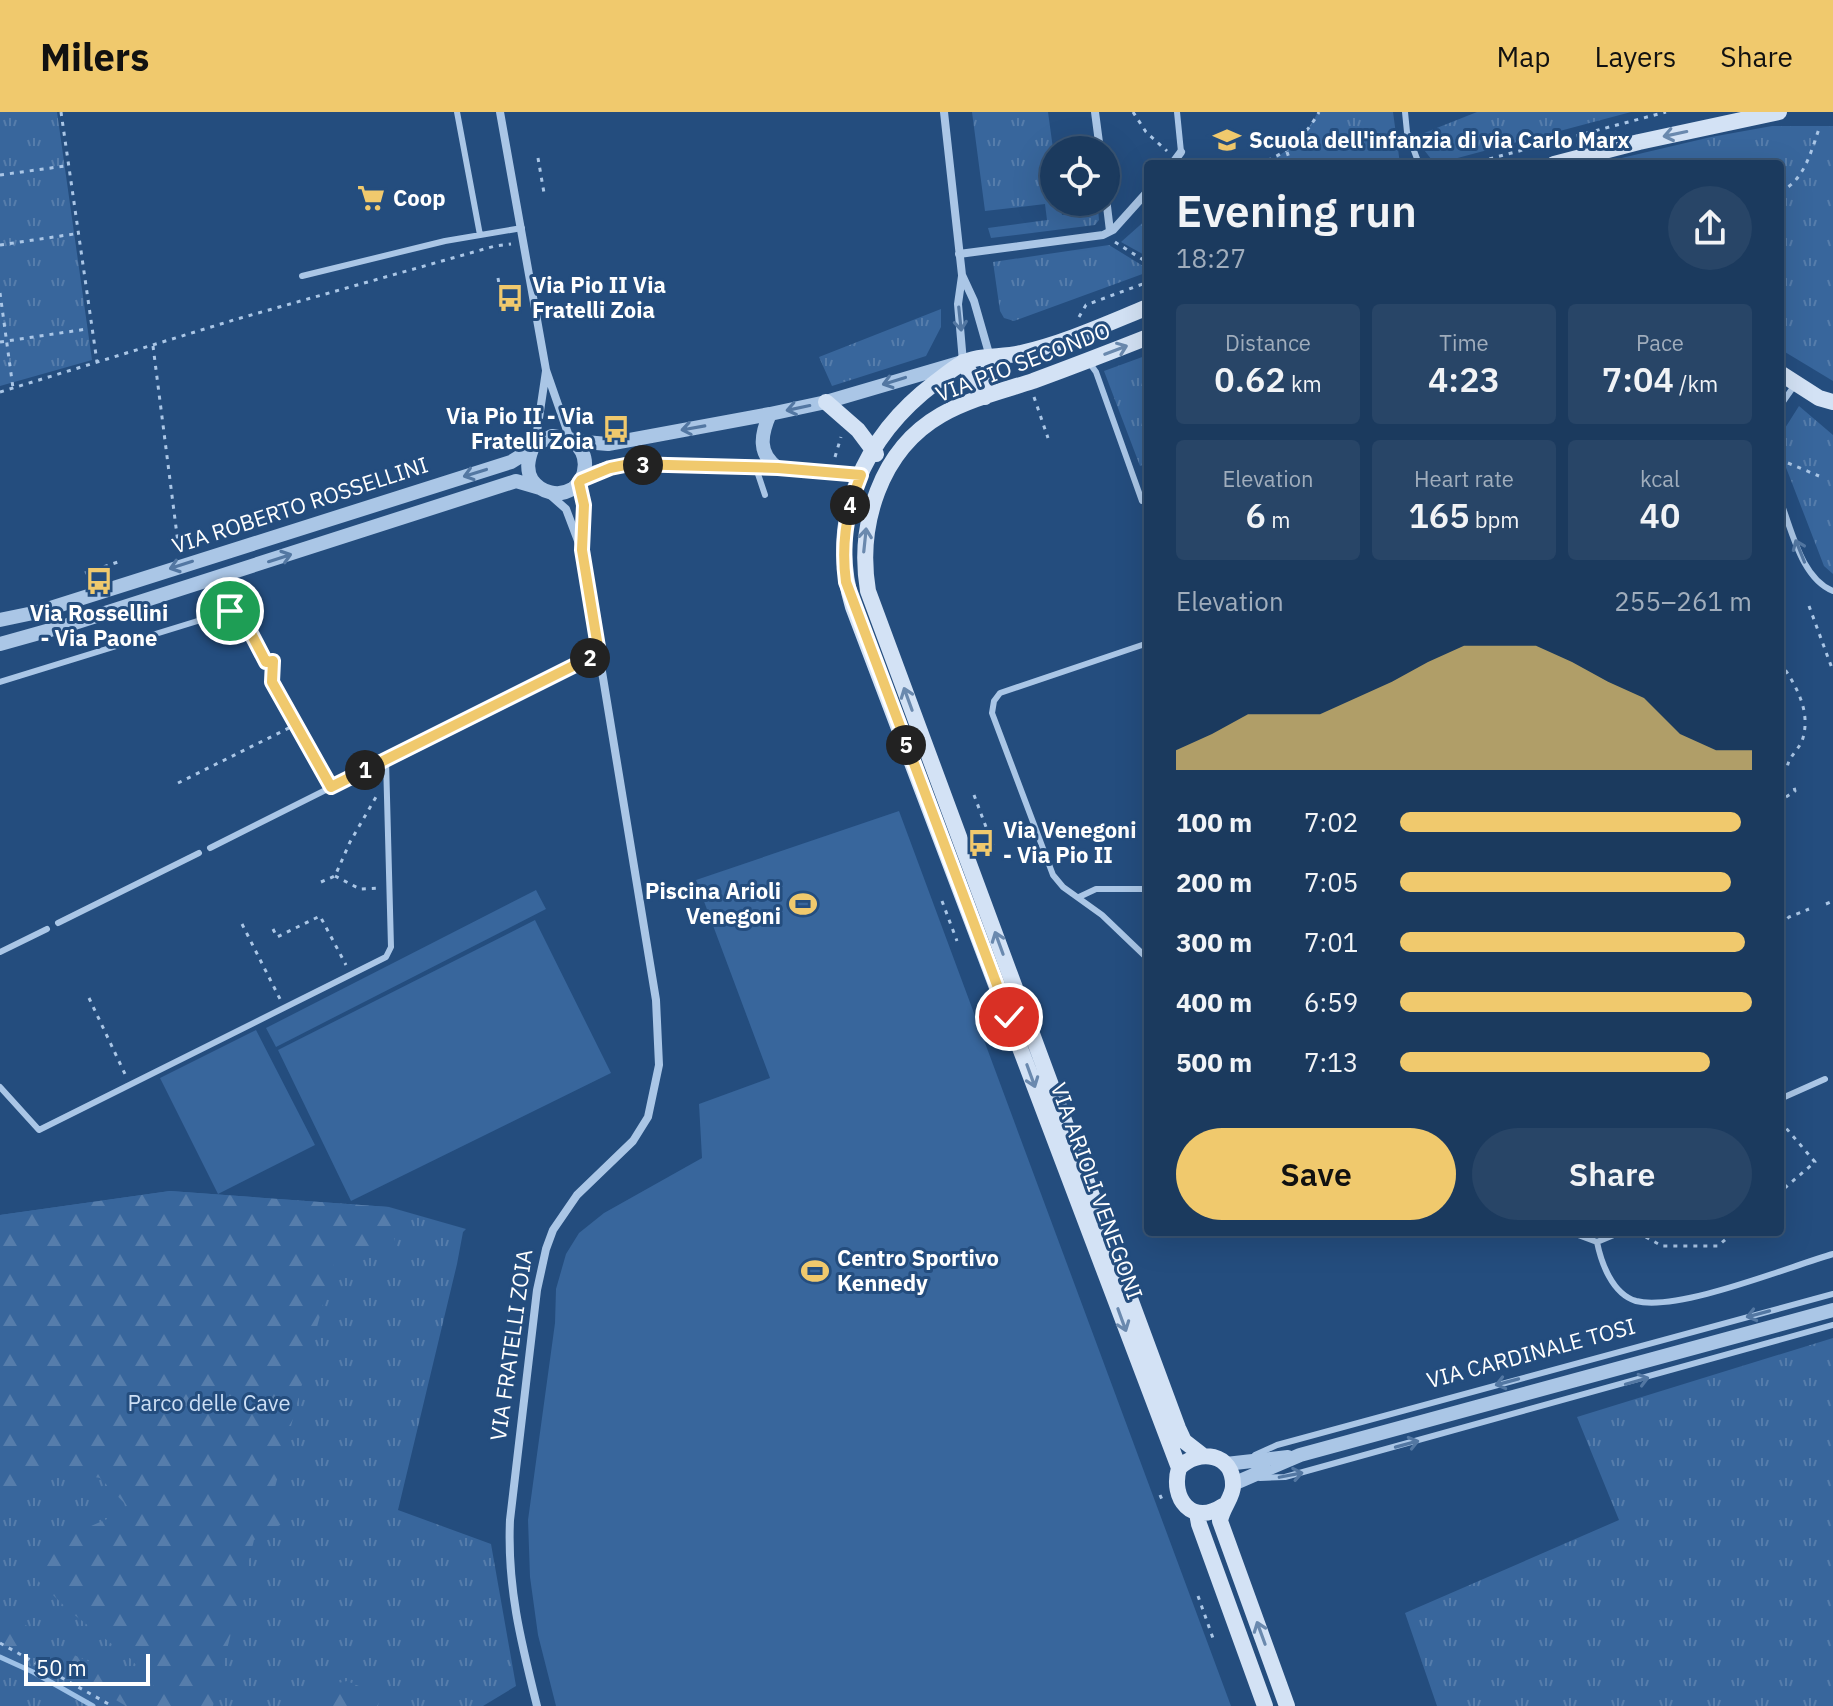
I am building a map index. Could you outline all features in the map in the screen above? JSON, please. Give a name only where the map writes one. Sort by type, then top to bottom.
[{"type":"main road","points":[[1581,159],[1779,112]]},
{"type":"main road","name":"VIA PIO SECONDO","points":[[861,475],[872,447],[912,400],[963,362],[1020,354],[1144,309]]},
{"type":"main road","points":[[1076,336],[1088,361]]},
{"type":"main road","name":"VIA PIO SECONDO","points":[[888,472],[898,454],[925,426],[961,406],[1144,338]]},
{"type":"main road","points":[[985,397],[990,357]]},
{"type":"main road","points":[[963,362],[985,397]]},
{"type":"main road","points":[[1784,376],[1826,400]]},
{"type":"main road","points":[[826,402],[858,430],[888,472],[861,475]]},
{"type":"main road","name":"VIA ARIOLI VENEGONI","points":[[888,472],[877,491],[867,526],[864,566],[868,591],[1178,1428],[1184,1441],[1202,1455]]},
{"type":"main road","name":"VIA ARIOLI VENEGONI","points":[[861,475],[849,508],[844,536],[846,582],[853,607],[1179,1468]]},
{"type":"main road","points":[[1223,1506],[1206,1513],[1197,1513],[1185,1506],[1179,1499],[1175,1481],[1179,1468],[1192,1457],[1215,1457],[1241,1481],[1223,1506],[1220,1521],[1287,1706]]},
{"type":"main road","points":[[1197,1513],[1265,1706]]},
{"type":"street","name":"VIA FRATELLI ZOIA","points":[[500,112],[546,370],[572,440],[586,461],[580,481],[584,505],[582,550],[656,1000],[659,1065],[648,1117],[633,1141],[577,1195],[553,1230],[537,1290],[508,1553],[516,1618],[537,1706]]},
{"type":"street","points":[[944,112],[962,275],[958,304],[963,362]]},
{"type":"street","points":[[1095,112],[1098,136]]},
{"type":"street","points":[[959,254],[1094,237],[1110,231],[1144,195]]},
{"type":"street","points":[[1108,216],[1110,231]]},
{"type":"street","points":[[962,275],[974,301],[990,357]]},
{"type":"street","name":"VIA PIO SECONDO","points":[[826,402],[963,362]]},
{"type":"street","name":"VIA FRATELLI ZOIA","points":[[546,370],[528,471],[542,489],[566,509],[582,550]]},
{"type":"street","points":[[1826,400],[1833,409]]},
{"type":"street","name":"VIA ROBERTO ROSSELLINI","points":[[0,620],[38,612],[511,462],[552,436],[608,444],[826,402]]},
{"type":"street","points":[[770,414],[761,441],[764,453],[778,468]]},
{"type":"street","name":"VIA ROBERTO ROSSELLINI","points":[[0,644],[46,632],[516,481],[564,493],[580,481],[610,468],[630,464],[778,468],[861,475]]},
{"type":"street","name":"VIA CARDINALE TOSI","points":[[1226,1464],[1300,1455],[1833,1310]]},
{"type":"street","name":"VIA CARDINALE TOSI","points":[[1241,1481],[1300,1455]]},
{"type":"lane","points":[[457,112],[480,235]]},
{"type":"lane","points":[[1176,158],[1177,112]]},
{"type":"lane","points":[[1405,112],[1407,132],[1418,160]]},
{"type":"lane","points":[[302,276],[445,241],[522,228]]},
{"type":"lane","points":[[1088,361],[1096,372],[1142,501]]},
{"type":"lane","points":[[1784,400],[1795,384]]},
{"type":"lane","points":[[756,468],[765,495]]},
{"type":"lane","points":[[416,491],[424,512]]},
{"type":"lane","points":[[1784,510],[1811,574],[1833,591]]},
{"type":"lane","points":[[0,682],[230,611],[242,616],[266,662],[273,661]]},
{"type":"lane","points":[[38,612],[46,632]]},
{"type":"lane","points":[[1144,644],[1000,693],[994,701],[992,713],[1053,875],[1144,955]]},
{"type":"lane","points":[[210,848],[599,653]]},
{"type":"lane","points":[[0,1087],[39,1130],[386,957],[391,947],[386,760]]},
{"type":"lane","points":[[58,923],[199,853]]},
{"type":"lane","points":[[1079,897],[1096,889],[1144,889]]},
{"type":"lane","points":[[0,952],[47,929]]},
{"type":"lane","points":[[1784,1097],[1825,1079]]},
{"type":"lane","points":[[1581,1236],[1597,1242],[1611,1236]]},
{"type":"lane","points":[[1597,1242],[1601,1261],[1613,1283],[1633,1300],[1656,1303],[1685,1299],[1833,1254]]},
{"type":"lane","name":"VIA CARDINALE TOSI","points":[[1243,1461],[1293,1441],[1833,1294]]},
{"type":"lane","points":[[1241,1481],[1285,1477],[1332,1465],[1833,1325]]},
{"type":"lane","points":[[1556,1385],[1562,1402]]},
{"type":"lane","points":[[1327,1448],[1332,1465]]},
{"type":"path","points":[[61,112],[97,363]]},
{"type":"path","points":[[1133,112],[1146,132],[1176,158]]},
{"type":"path","points":[[1267,160],[1286,151],[1301,139],[1319,112]]},
{"type":"path","points":[[1485,160],[1666,112]]},
{"type":"path","points":[[1784,190],[1795,183],[1801,174],[1820,126]]},
{"type":"path","points":[[1286,151],[1289,160]]},
{"type":"path","points":[[538,158],[544,193]]},
{"type":"path","points":[[0,175],[65,166]]},
{"type":"path","points":[[1110,231],[1115,242],[1144,260]]},
{"type":"path","points":[[0,245],[74,234]]},
{"type":"path","points":[[0,392],[495,246]]},
{"type":"path","points":[[498,278],[504,312]]},
{"type":"path","points":[[1076,336],[1076,325],[1086,305],[1144,283]]},
{"type":"path","points":[[0,293],[13,388]]},
{"type":"path","points":[[0,342],[87,329]]},
{"type":"path","points":[[153,346],[178,543]]},
{"type":"path","points":[[1032,394],[1048,438]]},
{"type":"path","points":[[833,462],[841,435]]},
{"type":"path","points":[[1788,463],[1819,476]]},
{"type":"path","points":[[85,573],[121,561]]},
{"type":"path","points":[[1809,606],[1833,671]]},
{"type":"path","points":[[273,661],[272,682],[331,787]]},
{"type":"path","points":[[1784,668],[1797,689],[1807,719],[1801,743],[1789,759],[1787,769]]},
{"type":"path","points":[[178,783],[295,725]]},
{"type":"path","points":[[321,882],[335,876],[362,821],[386,782]]},
{"type":"path","points":[[1786,797],[1795,791],[1793,783]]},
{"type":"path","points":[[974,795],[995,851]]},
{"type":"path","points":[[335,876],[360,889],[389,887]]},
{"type":"path","points":[[942,901],[957,941]]},
{"type":"path","points":[[1826,904],[1833,901]]},
{"type":"path","points":[[1784,921],[1809,909]]},
{"type":"path","points":[[273,929],[277,937],[320,916],[351,975]]},
{"type":"path","points":[[242,924],[285,1008]]},
{"type":"path","points":[[89,998],[131,1085]]},
{"type":"path","points":[[1784,1126],[1815,1162],[1784,1189]]},
{"type":"path","points":[[1644,1236],[1662,1246],[1718,1246],[1729,1236]]},
{"type":"path","points":[[1160,1495],[1163,1502]]},
{"type":"path","points":[[1198,1596],[1214,1641]]},
{"type":"path","points":[[0,1643],[112,1706]]},
{"type":"green space","points":[[0,112],[57,112],[92,360],[0,386]]},
{"type":"green space","points":[[972,112],[1048,112],[1051,136],[1040,136],[1040,205],[985,211]]},
{"type":"green space","points":[[1318,112],[1393,112],[1399,160],[1272,160],[1296,142]]},
{"type":"green space","points":[[1477,112],[1631,112],[1450,160],[1432,160],[1414,137]]},
{"type":"green space","points":[[1772,126],[1833,126],[1833,381],[1784,351],[1784,160],[1613,160]]},
{"type":"green space","points":[[1046,216],[1099,216],[1099,220],[1095,225],[991,238],[988,228],[1047,220]]},
{"type":"green space","points":[[1144,222],[1144,255],[1121,242]]},
{"type":"green space","points":[[1109,245],[1144,267],[1144,273],[1014,321],[1004,318],[1000,311],[993,262]]},
{"type":"green space","points":[[941,309],[941,327],[926,356],[832,386],[819,357]]},
{"type":"green space","points":[[1144,356],[1144,464],[1140,466],[1104,371]]},
{"type":"green space","points":[[1799,406],[1833,435],[1833,574],[1824,566],[1784,462],[1784,430]]},
{"type":"green space","name":"Centro Sportivo Kennedy","points":[[899,811],[1231,1706],[556,1706],[538,1635],[530,1577],[528,1520],[555,1323],[556,1289],[566,1254],[579,1233],[604,1213],[702,1158],[699,1104],[770,1078],[696,880]]},
{"type":"green space","points":[[536,890],[546,909],[276,1047],[266,1028]]},
{"type":"green space","points":[[535,920],[611,1073],[351,1201],[278,1050]]},
{"type":"green space","points":[[256,1030],[315,1145],[218,1194],[160,1078]]},
{"type":"green space","name":"Parco delle Cave","points":[[170,1191],[389,1207],[466,1229],[398,1510],[491,1544],[516,1686],[483,1706],[0,1706],[0,1215]]},
{"type":"green space","points":[[170,1191],[389,1207],[396,1247],[338,1247],[274,1491],[294,1517],[254,1540],[213,1706],[126,1706],[57,1665],[74,1655],[157,1690],[131,1659],[72,1613],[37,1580],[59,1540],[130,1509],[100,1478],[48,1468],[0,1507],[0,1215]]},
{"type":"green space","points":[[1833,1338],[1833,1706],[1437,1706],[1405,1613],[1619,1520],[1577,1417]]},
{"type":"green space","points":[[0,1608],[30,1628],[15,1672],[0,1669]]},
{"type":"green space","points":[[347,1681],[380,1695],[378,1706],[312,1706],[316,1688]]},
{"type":"waterway","points":[[0,1657],[93,1706]]},
{"type":"place","name":"Scuola dell'infanzia di via Carlo Marx","points":[[1227,140]]},
{"type":"place","name":"Coop","points":[[371,198]]},
{"type":"place","name":"Via Pio II Via Fratelli Zoia","points":[[510,298]]},
{"type":"place","name":"Via Pio II - Via Fratelli Zoia","points":[[616,429]]},
{"type":"place","name":"Via Rossellini - Via Paone","points":[[99,581]]},
{"type":"place","name":"Via Venegoni - Via Pio II","points":[[981,843]]},
{"type":"place","name":"Piscina Arioli Venegoni","points":[[803,904]]},
{"type":"place","name":"Centro Sportivo Kennedy","points":[[815,1271]]},
{"type":"route","points":[[230,611],[242,616],[266,662],[273,661],[272,682],[331,787],[599,653],[582,550],[584,505],[581,480],[610,468],[630,464],[778,468],[861,475],[854,490],[844,536],[846,582],[1009,1017]]}]
